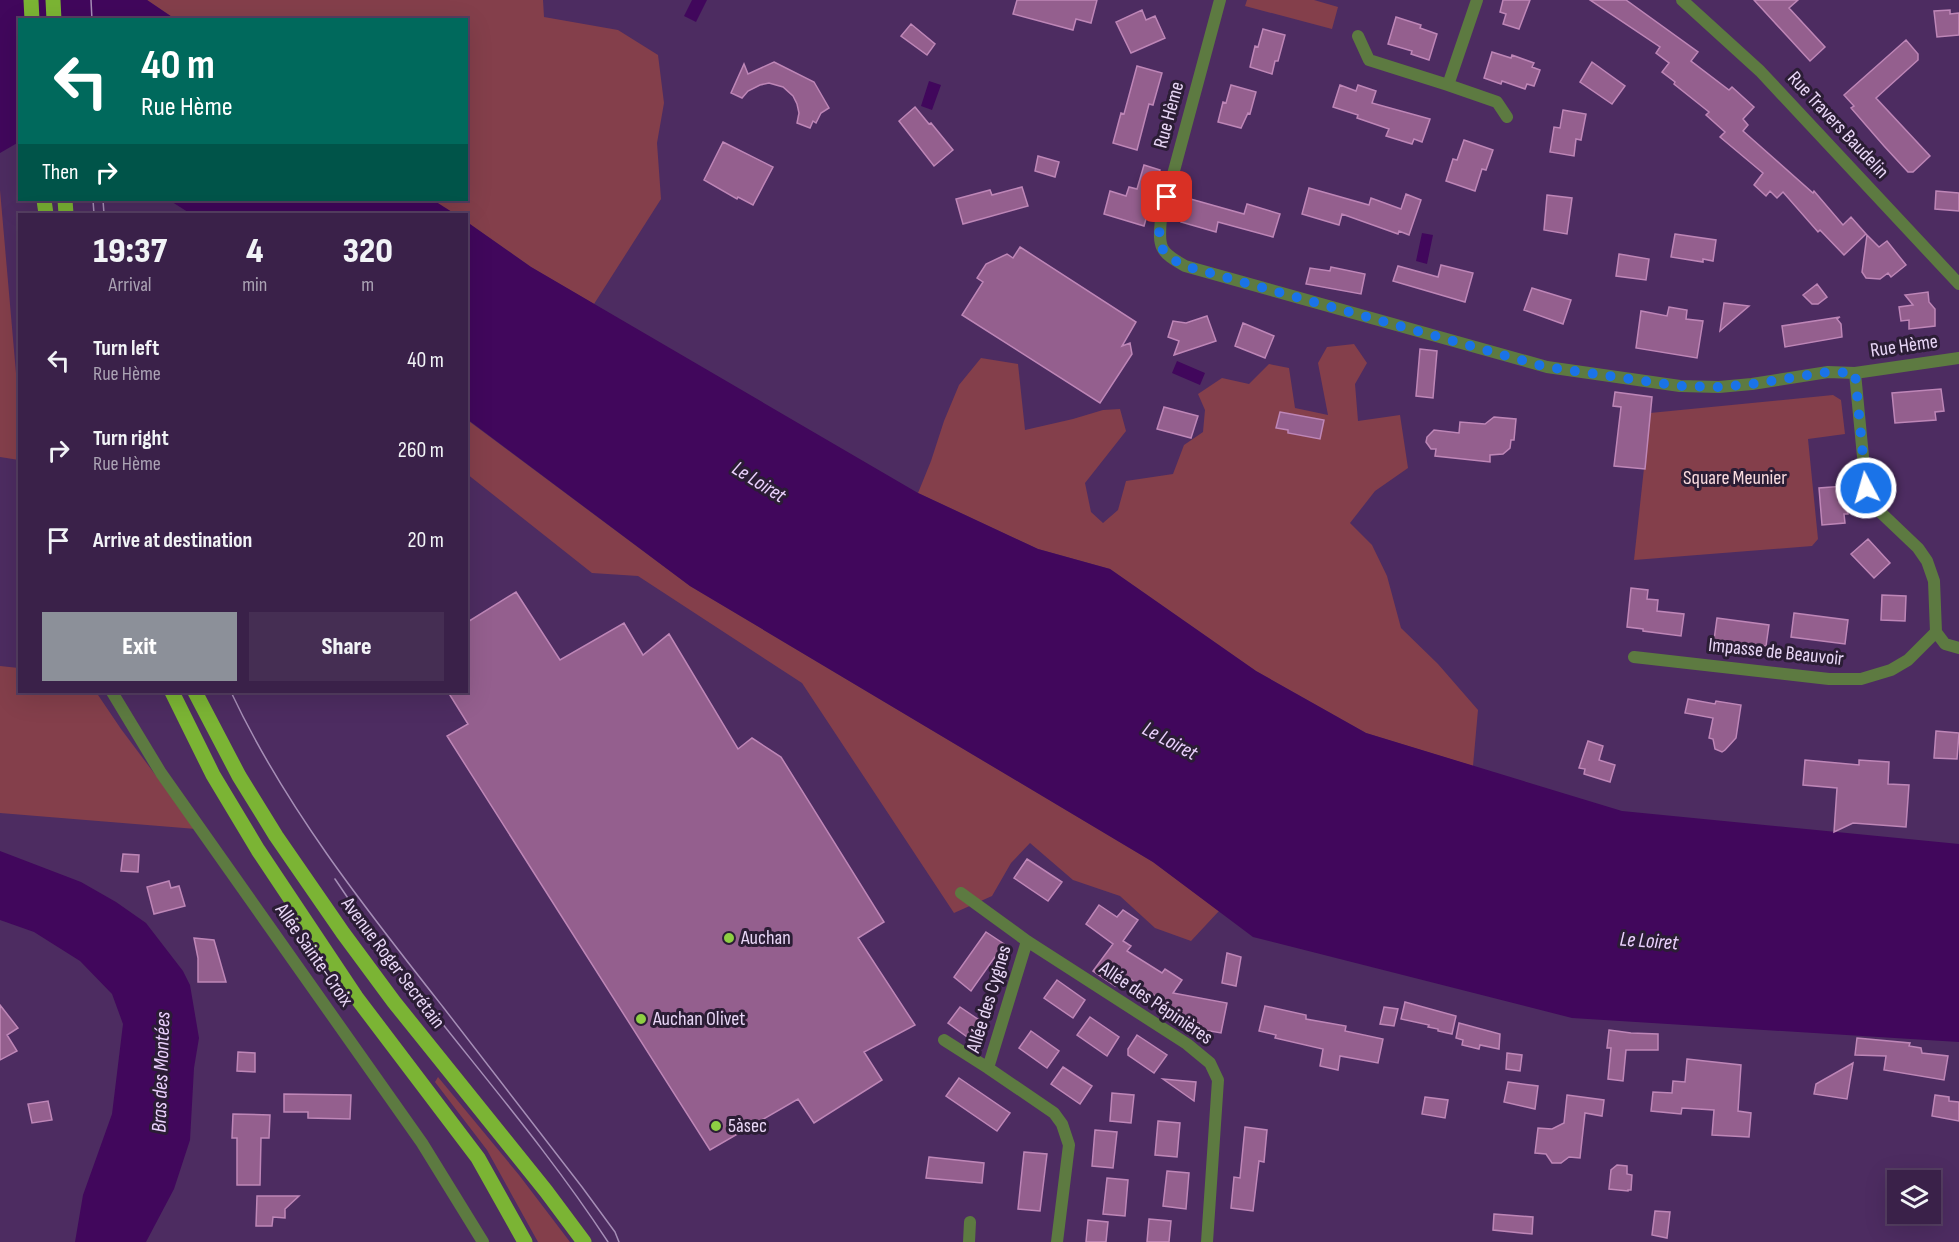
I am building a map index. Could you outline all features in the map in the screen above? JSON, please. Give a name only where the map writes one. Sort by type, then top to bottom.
[{"type":"main road","points":[[31,0],[32,18]]},
{"type":"main road","points":[[53,0],[54,18]]},
{"type":"main road","points":[[172,693],[213,775],[258,850],[356,997],[478,1158],[525,1242]]},
{"type":"main road","name":"Avenue Roger Secrétain","points":[[196,693],[239,776],[343,933],[394,1002],[546,1191],[584,1242]]},
{"type":"street","name":"Rue Hème","points":[[1220,0],[1161,219],[1159,235],[1162,247],[1167,256],[1185,266],[1546,367],[1680,386],[1709,387],[1752,384],[1828,372],[1855,373],[1959,358]]},
{"type":"street","points":[[1448,85],[1477,0]]},
{"type":"street","name":"Rue Travers Baudelin","points":[[1682,0],[1760,70],[1959,284]]},
{"type":"street","points":[[1358,36],[1369,60],[1497,102],[1507,117]]},
{"type":"street","points":[[1855,373],[1866,488],[1878,510],[1928,561],[1934,581],[1935,632],[1945,644],[1959,648]]},
{"type":"street","name":"Impasse de Beauvoir","points":[[1634,657],[1828,679],[1861,679],[1891,670],[1908,660],[1935,632]]},
{"type":"street","name":"Allée Sainte-Croix","points":[[113,693],[161,773],[422,1143],[483,1242]]},
{"type":"street","name":"Allée des Pépinières","points":[[961,893],[1027,941],[1187,1044],[1210,1063],[1218,1080],[1207,1242]]},
{"type":"street","name":"Allée des Cygnes","points":[[988,1068],[1027,941]]},
{"type":"street","name":"Allée des Cygnes","points":[[944,1040],[1054,1113],[1062,1124],[1069,1145],[1057,1242]]},
{"type":"street","points":[[969,1242],[970,1222]]},
{"type":"green space","points":[[147,0],[543,0],[544,17],[618,30],[658,55],[664,103],[657,143],[661,199],[594,304],[531,267],[468,223],[468,213],[453,213],[435,201],[468,201],[468,18],[174,18]]},
{"type":"green space","points":[[1247,0],[1314,0],[1338,7],[1332,29],[1245,6]]},
{"type":"green space","points":[[0,190],[18,396],[18,460],[0,457]]},
{"type":"green space","points":[[1354,344],[1367,363],[1355,384],[1358,421],[1400,415],[1408,468],[1375,491],[1350,523],[1372,545],[1387,576],[1401,628],[1438,664],[1478,710],[1473,766],[1366,733],[1256,671],[1110,569],[1038,549],[918,493],[959,385],[981,358],[1018,364],[1025,430],[1103,410],[1120,409],[1126,431],[1085,483],[1091,512],[1103,523],[1118,510],[1126,481],[1173,474],[1184,445],[1203,432],[1205,410],[1198,394],[1222,378],[1249,384],[1269,364],[1289,368],[1295,408],[1328,415],[1318,363],[1327,347]]},
{"type":"green space","name":"Square Meunier","points":[[1833,395],[1841,400],[1845,434],[1808,439],[1818,539],[1812,546],[1634,560],[1650,413]]},
{"type":"green space","points":[[468,420],[690,586],[1153,862],[1219,911],[1191,941],[1155,928],[1120,896],[1073,880],[1030,843],[1011,863],[992,896],[954,913],[802,683],[638,576],[592,573],[468,475]]},
{"type":"green space","points":[[0,666],[18,668],[18,693],[97,693],[196,829],[0,813]]},
{"type":"green space","points":[[438,1077],[519,1175],[570,1242],[538,1242],[487,1150],[435,1082]]},
{"type":"water","points":[[0,0],[147,0],[174,18],[18,18],[18,143],[0,153]]},
{"type":"water","points":[[692,0],[707,0],[696,22],[684,16]]},
{"type":"water","points":[[929,81],[941,85],[932,110],[921,106]]},
{"type":"water","points":[[171,201],[435,201],[453,213],[189,213]]},
{"type":"water","name":"Le Loiret","points":[[468,223],[531,267],[918,493],[1038,549],[1110,569],[1256,671],[1366,733],[1622,811],[1959,844],[1959,1042],[1572,1018],[1253,937],[1153,862],[690,586],[468,420]]},
{"type":"water","points":[[1422,233],[1433,235],[1427,264],[1416,261]]},
{"type":"water","points":[[1177,361],[1205,373],[1200,385],[1172,373]]},
{"type":"water","name":"Bras des Montées","points":[[0,851],[81,882],[146,923],[183,971],[190,985],[199,1038],[194,1068],[190,1140],[174,1189],[146,1242],[75,1242],[83,1195],[112,1114],[123,1024],[112,994],[80,961],[34,932],[0,920]]},
{"type":"building","points":[[1017,0],[1097,0],[1091,23],[1076,19],[1073,30],[1013,14]]},
{"type":"building","points":[[1503,0],[1530,0],[1519,29],[1503,24],[1506,14],[1500,12]]},
{"type":"building","points":[[1590,0],[1626,0],[1698,52],[1691,61],[1729,90],[1732,87],[1754,107],[1743,119],[1748,125],[1743,131],[1813,193],[1814,191],[1843,225],[1851,217],[1866,234],[1844,255],[1820,230],[1818,232],[1783,192],[1777,198],[1770,191],[1766,196],[1754,185],[1763,173],[1720,137],[1725,132],[1706,115],[1709,112],[1662,72],[1669,63],[1656,53],[1660,47]]},
{"type":"building","points":[[1754,0],[1798,0],[1789,8],[1825,47],[1810,61]]},
{"type":"building","points":[[1142,10],[1146,20],[1155,16],[1165,38],[1131,53],[1116,22]]},
{"type":"building","points":[[1950,10],[1950,14],[1959,13],[1959,35],[1937,37],[1934,11]]},
{"type":"building","points":[[1396,17],[1421,25],[1420,28],[1437,34],[1429,60],[1411,54],[1412,51],[1388,44]]},
{"type":"building","points":[[911,24],[935,44],[927,55],[901,36]]},
{"type":"building","points":[[1263,29],[1285,35],[1272,74],[1250,67],[1255,46],[1258,47]]},
{"type":"building","points":[[1906,40],[1918,54],[1918,60],[1876,98],[1930,156],[1913,172],[1908,172],[1884,146],[1851,108],[1854,106],[1844,95]]},
{"type":"building","points":[[1492,52],[1511,58],[1512,55],[1534,63],[1532,67],[1540,70],[1534,86],[1527,84],[1525,89],[1484,78]]},
{"type":"building","points":[[774,62],[814,82],[829,108],[821,113],[816,123],[813,121],[810,128],[797,123],[799,113],[797,104],[793,96],[783,87],[769,83],[760,85],[748,91],[742,98],[731,93],[744,64],[748,74]]},
{"type":"building","points":[[1592,62],[1625,86],[1612,104],[1580,82]]},
{"type":"building","points":[[1137,66],[1162,73],[1153,105],[1149,104],[1137,150],[1113,143],[1121,113],[1124,114]]},
{"type":"building","points":[[1231,85],[1256,92],[1250,114],[1248,113],[1241,128],[1218,122],[1223,102],[1226,103]]},
{"type":"building","points":[[1340,85],[1356,91],[1358,85],[1376,91],[1372,103],[1430,119],[1422,142],[1414,139],[1412,144],[1386,136],[1389,129],[1333,107]]},
{"type":"building","points":[[915,107],[953,150],[934,166],[899,121]]},
{"type":"building","points":[[1563,110],[1586,114],[1581,140],[1576,139],[1574,156],[1550,152],[1554,127],[1560,128]]},
{"type":"building","points":[[1464,140],[1493,150],[1486,170],[1482,169],[1475,191],[1446,181],[1453,159],[1457,160]]},
{"type":"building","points":[[723,142],[773,167],[753,205],[738,197],[737,199],[704,180]]},
{"type":"building","points":[[1038,156],[1059,162],[1055,177],[1035,171]]},
{"type":"building","points":[[1144,165],[1160,170],[1144,226],[1104,214],[1110,191],[1126,196],[1129,187],[1137,189]]},
{"type":"building","points":[[1022,187],[1028,206],[963,224],[956,199],[990,190],[992,195]]},
{"type":"building","points":[[1309,188],[1369,205],[1371,198],[1401,209],[1406,194],[1421,200],[1409,235],[1399,231],[1398,234],[1342,214],[1339,225],[1302,214]]},
{"type":"building","points":[[1936,191],[1959,193],[1959,211],[1935,209]]},
{"type":"building","points":[[1547,195],[1572,198],[1567,234],[1544,230]]},
{"type":"building","points":[[1187,198],[1244,214],[1247,204],[1280,214],[1273,237],[1218,222],[1216,232],[1181,222]]},
{"type":"building","points":[[1675,234],[1716,240],[1713,261],[1703,259],[1703,262],[1671,257]]},
{"type":"building","points":[[1867,235],[1879,247],[1887,241],[1906,265],[1891,277],[1888,273],[1880,279],[1866,278],[1862,272]]},
{"type":"building","points":[[1020,247],[1136,322],[1122,346],[1130,343],[1132,354],[1100,403],[962,315],[983,282],[977,278],[986,264],[1007,254],[1013,258]]},
{"type":"building","points":[[1619,254],[1649,259],[1646,280],[1616,276]]},
{"type":"building","points":[[1441,265],[1473,273],[1465,302],[1393,281],[1398,266],[1438,277]]},
{"type":"building","points":[[1331,267],[1365,274],[1361,294],[1306,284],[1310,268],[1330,271]]},
{"type":"building","points":[[1817,284],[1827,297],[1818,304],[1812,304],[1803,295]]},
{"type":"building","points":[[1532,288],[1571,300],[1563,324],[1524,310]]},
{"type":"building","points":[[1928,292],[1929,302],[1935,309],[1935,326],[1909,329],[1909,320],[1901,321],[1899,307],[1913,305],[1905,295]]},
{"type":"building","points":[[1724,303],[1749,306],[1720,331]]},
{"type":"building","points":[[1669,307],[1687,310],[1686,319],[1703,321],[1697,358],[1636,348],[1641,311],[1667,316]]},
{"type":"building","points":[[1207,316],[1216,341],[1174,355],[1179,341],[1168,337],[1173,321],[1186,323]]},
{"type":"building","points":[[1840,317],[1837,319],[1841,324],[1842,337],[1785,347],[1782,326]]},
{"type":"building","points":[[1243,323],[1274,336],[1265,358],[1235,346]]},
{"type":"building","points":[[1420,349],[1437,351],[1433,398],[1416,396]]},
{"type":"building","points":[[1941,389],[1944,411],[1935,412],[1936,420],[1895,423],[1892,393]]},
{"type":"building","points":[[1615,392],[1652,397],[1645,469],[1614,466],[1621,407],[1613,406]]},
{"type":"building","points":[[1164,407],[1198,416],[1191,438],[1157,429]]},
{"type":"building","points":[[1280,412],[1324,420],[1320,439],[1288,433],[1288,430],[1276,428]]},
{"type":"building","points":[[1494,417],[1516,419],[1514,440],[1511,440],[1510,448],[1503,454],[1490,455],[1490,462],[1435,456],[1436,449],[1431,449],[1426,442],[1427,437],[1434,430],[1459,433],[1460,422],[1485,424]]},
{"type":"building","points":[[1845,486],[1848,514],[1844,514],[1845,523],[1822,525],[1819,488]]},
{"type":"building","points":[[1868,539],[1890,563],[1874,578],[1851,554]]},
{"type":"building","points":[[1631,588],[1648,590],[1647,599],[1658,600],[1657,611],[1684,614],[1681,636],[1627,627]]},
{"type":"building","points":[[516,592],[560,660],[624,623],[643,655],[669,634],[738,749],[752,738],[781,757],[884,922],[858,938],[915,1025],[864,1052],[882,1080],[814,1123],[798,1099],[710,1150],[447,736],[468,724],[449,693],[468,693],[468,622]]},
{"type":"building","points":[[1882,595],[1906,596],[1905,621],[1881,620]]},
{"type":"building","points":[[1794,613],[1848,620],[1845,644],[1791,637]]},
{"type":"building","points":[[1717,618],[1769,625],[1766,646],[1714,640]]},
{"type":"building","points":[[1688,699],[1715,704],[1716,701],[1741,705],[1736,738],[1725,750],[1722,752],[1715,749],[1713,739],[1709,738],[1713,718],[1685,713]]},
{"type":"building","points":[[1936,731],[1959,733],[1957,759],[1934,758]]},
{"type":"building","points":[[1588,741],[1603,746],[1599,760],[1615,765],[1610,782],[1584,774],[1585,769],[1579,768]]},
{"type":"building","points":[[1805,760],[1859,765],[1859,760],[1889,762],[1888,784],[1909,785],[1906,827],[1853,823],[1834,832],[1837,788],[1803,785]]},
{"type":"building","points":[[123,854],[139,855],[138,872],[121,871]]},
{"type":"building","points":[[1027,859],[1062,882],[1048,901],[1014,878]]},
{"type":"building","points":[[169,881],[171,888],[179,886],[185,906],[154,914],[147,887]]},
{"type":"building","points":[[1099,905],[1117,917],[1123,910],[1138,920],[1123,941],[1131,946],[1127,951],[1162,973],[1165,969],[1182,980],[1173,993],[1227,1003],[1221,1033],[1198,1029],[1199,1023],[1184,1020],[1185,1016],[1123,974],[1115,986],[1093,971],[1113,944],[1086,924]]},
{"type":"building","points":[[986,932],[1004,944],[971,991],[954,977]]},
{"type":"building","points":[[194,938],[214,940],[226,982],[198,982],[198,958]]},
{"type":"building","points":[[1227,953],[1241,957],[1236,986],[1222,983]]},
{"type":"building","points":[[1057,980],[1085,1000],[1073,1018],[1044,998]]},
{"type":"building","points":[[1405,1002],[1456,1016],[1452,1034],[1438,1031],[1438,1029],[1428,1027],[1429,1025],[1401,1019]]},
{"type":"building","points":[[0,1005],[18,1028],[7,1035],[17,1051],[0,1060]]},
{"type":"building","points":[[1265,1006],[1306,1015],[1306,1019],[1346,1026],[1345,1031],[1383,1039],[1378,1063],[1340,1056],[1338,1070],[1320,1066],[1323,1049],[1275,1038],[1276,1035],[1259,1031]]},
{"type":"building","points":[[960,1007],[982,1022],[970,1039],[948,1023]]},
{"type":"building","points":[[1384,1007],[1398,1009],[1394,1026],[1380,1024]]},
{"type":"building","points":[[1090,1017],[1119,1037],[1107,1056],[1077,1035]]},
{"type":"building","points":[[1459,1023],[1500,1034],[1499,1049],[1480,1045],[1479,1049],[1462,1045],[1463,1040],[1456,1038]]},
{"type":"building","points":[[1609,1030],[1658,1034],[1658,1050],[1626,1050],[1623,1081],[1608,1079],[1611,1048],[1607,1048]]},
{"type":"building","points":[[1031,1031],[1059,1051],[1047,1068],[1019,1048]]},
{"type":"building","points":[[1137,1035],[1167,1055],[1154,1073],[1128,1055],[1128,1049]]},
{"type":"building","points":[[1857,1038],[1910,1043],[1909,1046],[1921,1048],[1922,1053],[1948,1056],[1944,1080],[1884,1070],[1886,1056],[1855,1055]]},
{"type":"building","points":[[238,1052],[255,1053],[255,1072],[237,1071]]},
{"type":"building","points":[[1507,1053],[1522,1055],[1520,1071],[1506,1069]]},
{"type":"building","points":[[1687,1059],[1741,1065],[1738,1111],[1751,1113],[1749,1137],[1712,1135],[1714,1110],[1682,1108],[1681,1114],[1651,1111],[1653,1092],[1672,1093],[1673,1081],[1685,1082]]},
{"type":"building","points":[[1853,1063],[1847,1099],[1814,1094],[1816,1084]]},
{"type":"building","points":[[1063,1067],[1092,1086],[1080,1104],[1051,1084]]},
{"type":"building","points":[[959,1078],[1010,1113],[997,1131],[946,1096]]},
{"type":"building","points":[[1163,1079],[1196,1082],[1194,1101]]},
{"type":"building","points":[[1508,1082],[1538,1086],[1535,1109],[1504,1102]]},
{"type":"building","points":[[1112,1093],[1134,1095],[1131,1123],[1110,1121]]},
{"type":"building","points":[[284,1094],[351,1095],[350,1119],[308,1118],[308,1112],[284,1112]]},
{"type":"building","points":[[1567,1095],[1604,1100],[1602,1116],[1585,1113],[1580,1158],[1569,1157],[1561,1163],[1552,1163],[1546,1154],[1535,1153],[1538,1128],[1552,1129],[1564,1123]]},
{"type":"building","points":[[1935,1095],[1949,1097],[1949,1101],[1959,1102],[1959,1121],[1932,1116]]},
{"type":"building","points":[[1425,1097],[1448,1100],[1445,1118],[1422,1114]]},
{"type":"building","points":[[48,1101],[52,1120],[32,1123],[28,1104]]},
{"type":"building","points":[[233,1114],[270,1115],[269,1138],[261,1138],[260,1185],[237,1185],[237,1138],[232,1138]]},
{"type":"building","points":[[1158,1121],[1180,1123],[1177,1157],[1155,1155]]},
{"type":"building","points":[[1245,1127],[1267,1130],[1264,1162],[1259,1161],[1253,1211],[1231,1208],[1234,1177],[1240,1178]]},
{"type":"building","points":[[1095,1130],[1117,1132],[1113,1168],[1092,1166]]},
{"type":"building","points":[[1024,1152],[1047,1154],[1040,1211],[1018,1209]]},
{"type":"building","points":[[929,1157],[984,1163],[982,1183],[926,1178]]},
{"type":"building","points":[[1617,1165],[1627,1166],[1627,1174],[1632,1175],[1631,1190],[1609,1189],[1611,1170]]},
{"type":"building","points":[[1167,1171],[1189,1173],[1186,1209],[1163,1206]]},
{"type":"building","points":[[1107,1178],[1128,1180],[1125,1216],[1103,1214]]},
{"type":"building","points":[[257,1196],[299,1196],[285,1209],[285,1218],[273,1217],[272,1226],[256,1226]]},
{"type":"building","points":[[1655,1211],[1670,1212],[1667,1238],[1652,1235]]},
{"type":"building","points":[[1494,1214],[1533,1217],[1532,1234],[1493,1230]]},
{"type":"building","points":[[1149,1219],[1171,1221],[1169,1242],[1147,1242]]},
{"type":"building","points":[[1088,1220],[1108,1222],[1106,1242],[1086,1242]]},
{"type":"tram line","points":[[91,0],[92,18]]},
{"type":"tram line","points":[[93,201],[94,213]]},
{"type":"tram line","points":[[103,201],[104,213]]},
{"type":"tram line","points":[[232,693],[276,776],[328,856],[582,1187],[615,1232],[619,1242]]},
{"type":"tram line","points":[[335,879],[367,926],[542,1150],[608,1242]]},
{"type":"place","name":"Auchan","points":[[729,938]]},
{"type":"place","name":"Auchan Olivet","points":[[641,1019]]},
{"type":"place","name":"5àsec","points":[[716,1126]]},
{"type":"route","points":[[1167,197],[1159,235],[1162,247],[1167,256],[1185,266],[1546,367],[1680,386],[1719,387],[1828,372],[1855,373],[1866,488]]}]
